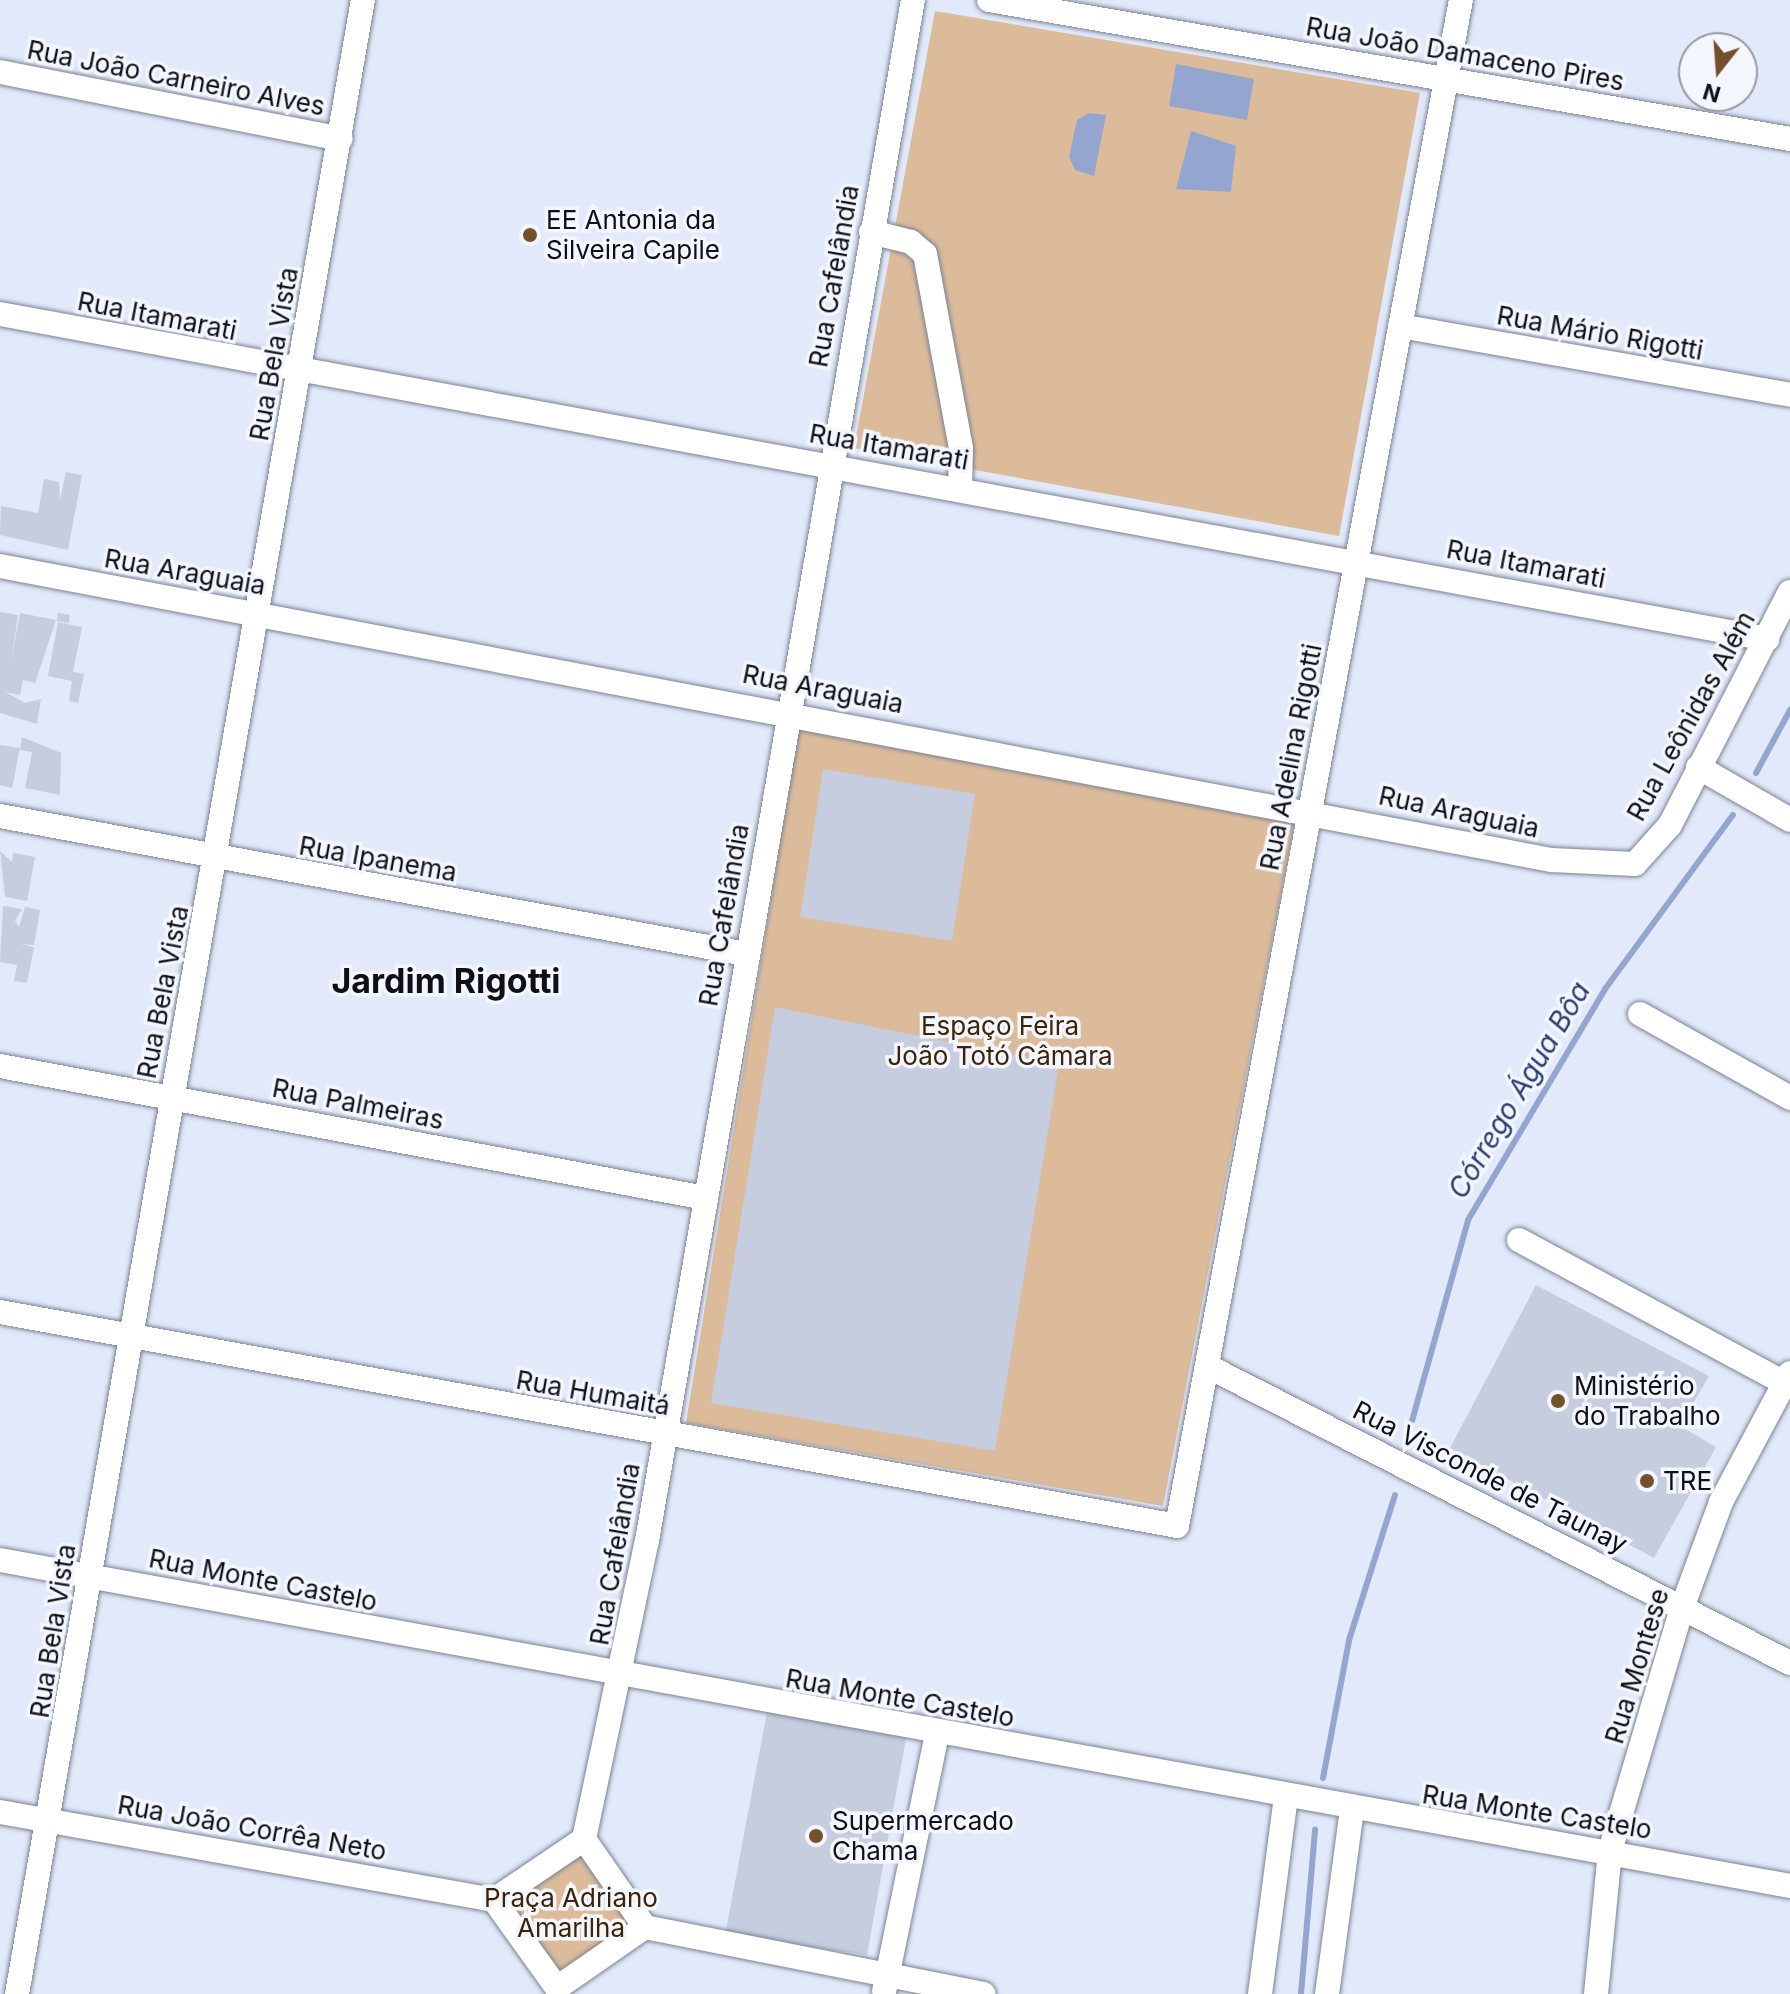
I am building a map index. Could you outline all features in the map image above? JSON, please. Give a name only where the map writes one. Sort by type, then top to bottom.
[{"type":"street","name":"Rua Bela Vista","points":[[17,1994],[50,1821],[129,1336],[217,858],[363,0]]},
{"type":"street","name":"Rua Cafelândia","points":[[584,1839],[621,1677],[665,1435],[828,464],[913,0]]},
{"type":"street","name":"Rua João Damaceno Pires","points":[[989,0],[1790,139]]},
{"type":"street","name":"Rua Adelina Rigotti","points":[[1177,1526],[1461,0]]},
{"type":"street","name":"Rua João Carneiro Alves","points":[[0,72],[340,139]]},
{"type":"street","points":[[871,232],[911,242],[925,254],[961,448],[960,488]]},
{"type":"street","name":"Rua Itamarati","points":[[0,314],[300,372],[1356,560],[1767,639]]},
{"type":"street","name":"Rua Mário Rigotti","points":[[1400,326],[1790,395]]},
{"type":"street","name":"Rua Araguaia","points":[[0,566],[787,710],[1552,860],[1635,864]]},
{"type":"street","name":"Rua Leônidas Além","points":[[1635,864],[1670,825],[1790,592]]},
{"type":"street","points":[[1698,767],[1790,820]]},
{"type":"street","name":"Rua Ipanema","points":[[0,816],[746,954]]},
{"type":"street","points":[[1640,1014],[1790,1098]]},
{"type":"street","name":"Rua Palmeiras","points":[[0,1066],[705,1198]]},
{"type":"street","points":[[1519,1240],[1788,1381]]},
{"type":"street","name":"Rua Humaitá","points":[[0,1312],[1177,1526]]},
{"type":"street","name":"Rua Visconde de Taunay","points":[[1207,1366],[1683,1605],[1790,1663]]},
{"type":"street","name":"Rua Montese","points":[[1596,1994],[1610,1851],[1683,1605],[1721,1502],[1788,1381]]},
{"type":"street","name":"Rua Monte Castelo","points":[[0,1560],[621,1677],[1352,1810],[1610,1851],[1790,1886]]},
{"type":"street","points":[[885,1986],[937,1733]]},
{"type":"street","points":[[1260,1994],[1286,1796]]},
{"type":"street","points":[[1327,1994],[1352,1810]]},
{"type":"street","name":"Rua João Corrêa Neto","points":[[0,1812],[494,1900]]},
{"type":"street","points":[[645,1927],[556,1991],[494,1900],[584,1839],[645,1927],[885,1986],[983,1994]]},
{"type":"green space","points":[[935,11],[1420,93],[1339,536],[854,448]]},
{"type":"green space","name":"Espaço Feira João Totó Câmara","points":[[799,728],[1295,820],[1163,1506],[686,1423]]},
{"type":"green space","name":"Praça Adriano Amarilha","points":[[584,1845],[639,1924],[558,1981],[502,1901]]},
{"type":"water","points":[[1176,64],[1254,79],[1247,120],[1169,106]]},
{"type":"water","points":[[1089,113],[1106,115],[1094,176],[1075,170],[1069,157],[1077,120]]},
{"type":"water","points":[[1191,131],[1236,146],[1231,192],[1176,189]]},
{"type":"building","points":[[66,472],[82,475],[68,550],[0,535],[1,506],[38,513],[44,479],[59,482],[60,500]]},
{"type":"building","points":[[0,612],[18,615],[11,662],[20,613],[56,620],[35,683],[23,680],[20,695],[5,692],[25,703],[41,699],[37,724],[0,713]]},
{"type":"building","points":[[58,613],[70,615],[69,623],[57,621]]},
{"type":"building","points":[[58,622],[82,627],[73,672],[84,674],[78,703],[69,701],[72,681],[48,676]]},
{"type":"building","points":[[22,737],[61,753],[60,795],[25,788],[32,752],[20,750]]},
{"type":"building","points":[[0,745],[20,748],[12,788],[0,785]]},
{"type":"building","points":[[823,769],[975,794],[952,941],[800,917]]},
{"type":"building","points":[[0,851],[12,862],[13,853],[35,857],[27,901],[5,897]]},
{"type":"building","points":[[3,906],[22,909],[15,921],[19,927],[25,907],[40,910],[34,945],[20,944],[34,947],[27,983],[14,981],[17,965],[0,962]]},
{"type":"building","points":[[775,1007],[1059,1064],[995,1451],[711,1403]]},
{"type":"building","name":"Ministério do Trabalho","points":[[1536,1285],[1709,1376],[1680,1426],[1716,1447],[1654,1558],[1450,1448]]},
{"type":"building","name":"Supermercado Chama","points":[[767,1712],[906,1738],[867,1955],[725,1935]]},
{"type":"waterway","points":[[1756,773],[1790,710]]},
{"type":"waterway","name":"Córrego Água Bôa","points":[[1412,1421],[1468,1220],[1605,989],[1733,815]]},
{"type":"waterway","name":"Córrego Água Bôa","points":[[1323,1778],[1349,1640],[1395,1495]]},
{"type":"waterway","name":"Córrego Água Bôa","points":[[1301,1994],[1315,1830]]},
{"type":"place","name":"EE Antonia da Silveira Capile","points":[[530,235]]},
{"type":"place","name":"Ministério do Trabalho","points":[[1558,1401]]},
{"type":"place","name":"TRE","points":[[1647,1481]]},
{"type":"place","name":"Supermercado Chama","points":[[816,1836]]},
{"type":"district","name":"Jardim Rigotti","points":[[446,981]]}]
